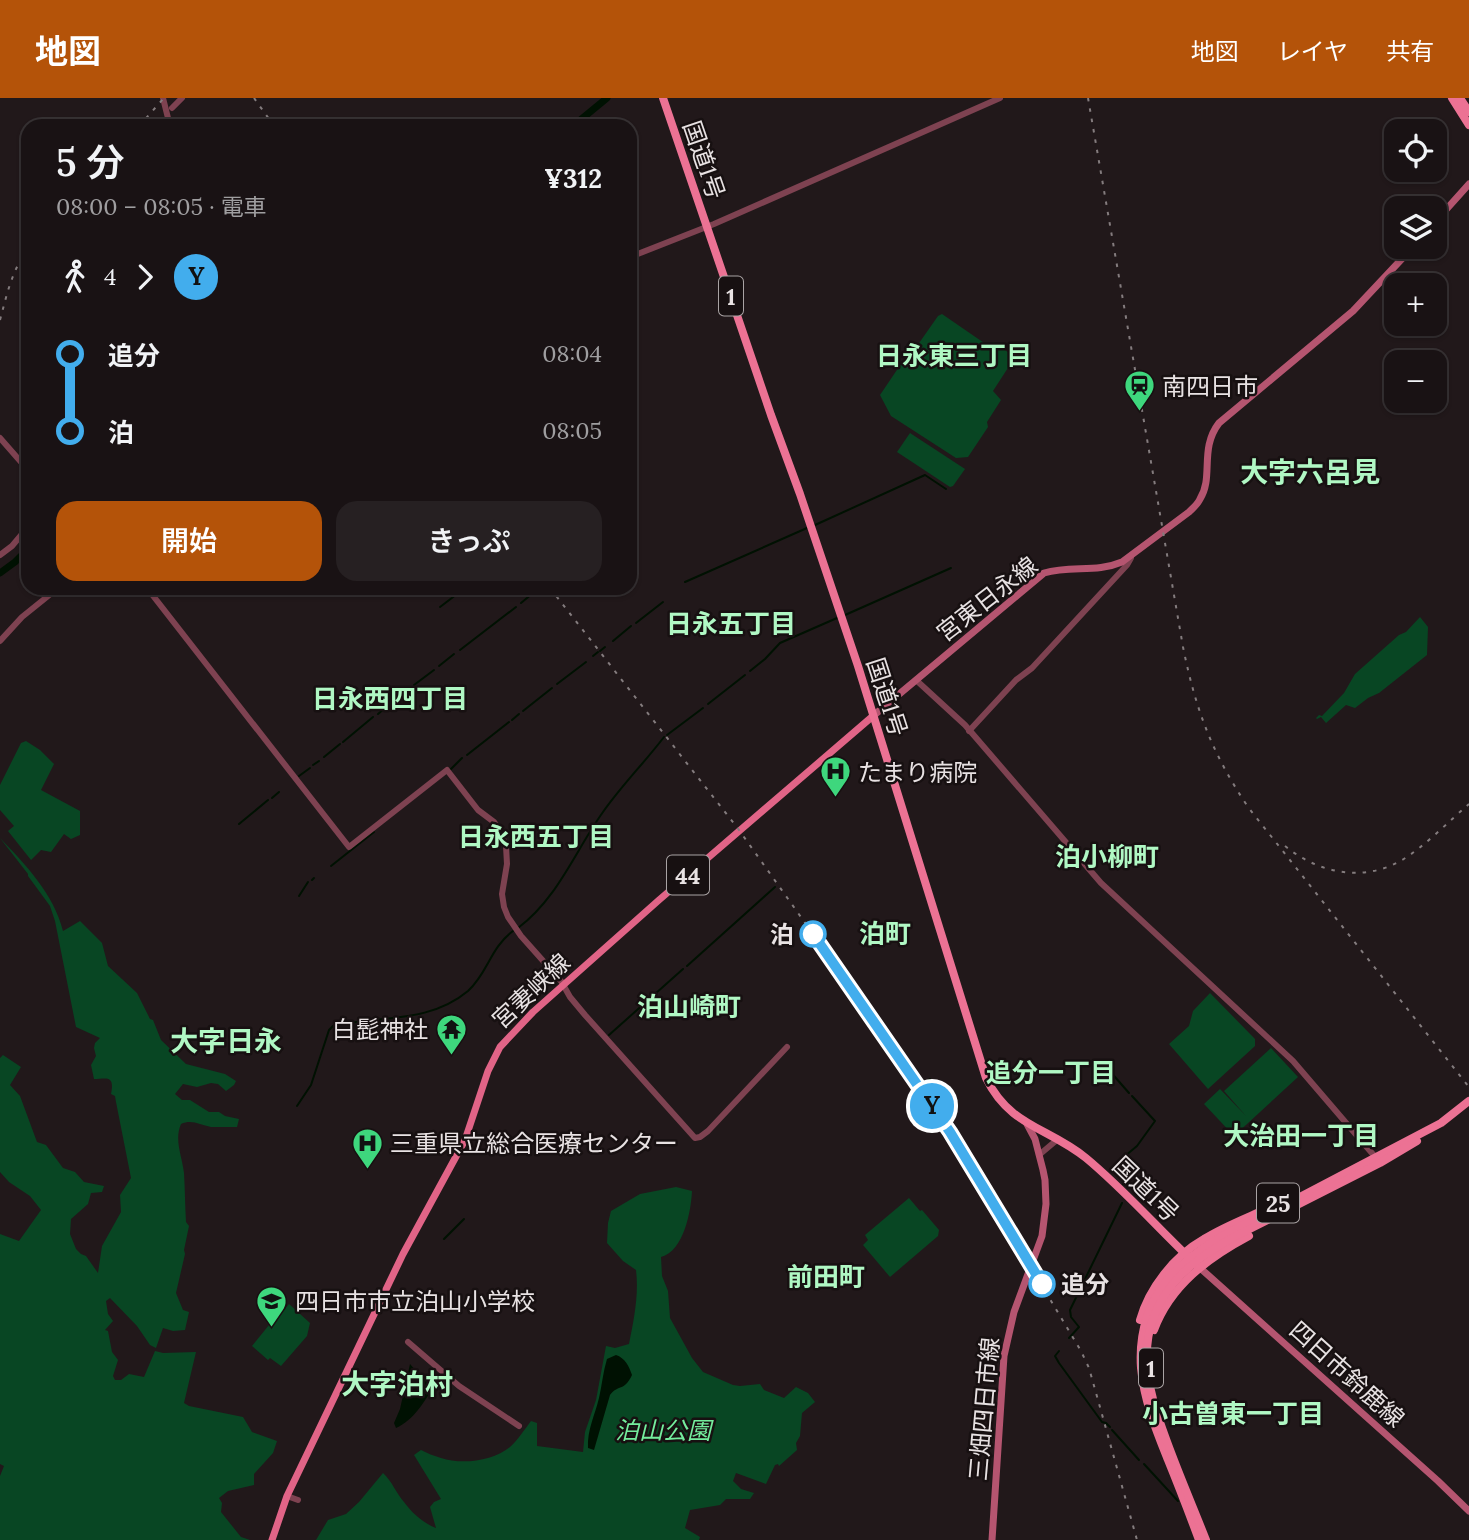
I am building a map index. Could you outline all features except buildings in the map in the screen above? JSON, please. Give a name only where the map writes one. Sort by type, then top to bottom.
[{"type":"highway","name":"国道1号","points":[[663,98],[800,494],[873,716],[986,1078],[1000,1101],[1012,1113],[1085,1157],[1192,1261]]},
{"type":"highway","points":[[1452,98],[1469,125]]},
{"type":"highway","points":[[1460,98],[1469,112]]},
{"type":"highway","name":"25","points":[[1421,1136],[1469,1101]]},
{"type":"highway","name":"25","points":[[1192,1261],[1229,1246],[1439,1128],[1469,1106]]},
{"type":"highway","name":"25","points":[[1192,1261],[1221,1237],[1378,1160]]},
{"type":"highway","name":"25","points":[[1192,1261],[1202,1240],[1378,1160]]},
{"type":"highway","name":"1","points":[[1192,1261],[1165,1284],[1153,1303],[1143,1328],[1140,1354],[1150,1413],[1199,1540]]},
{"type":"highway","name":"1","points":[[1181,1478],[1182,1474],[1155,1392],[1151,1351],[1154,1331],[1164,1307],[1180,1287],[1192,1261]]},
{"type":"highway","name":"1","points":[[1185,1502],[1181,1499],[1146,1415],[1135,1363],[1143,1310],[1160,1280],[1192,1261]]},
{"type":"highway","name":"1","points":[[1183,1268],[1167,1291],[1151,1323],[1147,1336],[1146,1359],[1156,1414],[1206,1540]]},
{"type":"main road","points":[[1447,209],[1469,184]]},
{"type":"main road","name":"宮東日永線","points":[[873,716],[1044,573],[1063,568],[1102,569],[1122,562],[1189,512],[1201,499],[1209,443],[1219,424],[1353,311],[1401,259]]},
{"type":"main road","name":"宮妻峡線","points":[[272,1540],[287,1496],[403,1254],[462,1147],[488,1071],[500,1047],[533,1012],[873,716]]},
{"type":"main road","name":"三畑四日市線","points":[[992,1540],[1006,1346],[1017,1304],[1042,1236],[1044,1219],[1045,1180],[1035,1139],[1027,1123]]},
{"type":"main road","name":"四日市鈴鹿線","points":[[1192,1261],[1469,1511]]},
{"type":"street","points":[[166,103],[182,98]]},
{"type":"street","points":[[637,254],[1000,98]]},
{"type":"street","points":[[0,439],[21,462]]},
{"type":"street","points":[[0,555],[21,535]]},
{"type":"street","points":[[969,731],[1016,680],[1032,668],[1127,565],[1131,556]]},
{"type":"street","points":[[0,641],[22,617],[49,595]]},
{"type":"street","points":[[152,595],[349,847],[447,770],[478,810],[494,822],[500,831],[507,856],[502,902],[508,917],[585,1015],[695,1138],[708,1131],[787,1047]]},
{"type":"street","points":[[916,680],[965,725],[1101,883],[1286,1054],[1378,1160]]},
{"type":"street","points":[[1039,1155],[1058,1139]]},
{"type":"street","points":[[408,1342],[460,1386],[519,1426]]},
{"type":"street","points":[[287,1496],[298,1500]]},
{"type":"green space","points":[[942,314],[990,347],[993,342],[1015,357],[993,391],[1001,400],[987,422],[988,427],[968,457],[956,458],[891,416],[880,395],[907,355],[910,356]]},
{"type":"green space","points":[[910,433],[965,469],[953,486],[950,487],[897,452]]},
{"type":"green space","points":[[1420,617],[1428,627],[1427,655],[1379,693],[1355,708],[1346,705],[1326,723],[1321,717],[1316,718],[1322,716],[1344,693],[1355,674]]},
{"type":"green space","points":[[26,741],[54,764],[41,790],[80,811],[80,835],[71,839],[64,834],[51,852],[41,850],[31,860],[8,831],[14,826],[0,810],[0,785],[21,743]]},
{"type":"green space","points":[[0,838],[46,892],[63,931],[80,921],[102,943],[108,966],[137,993],[161,1040],[186,1064],[225,1074],[236,1081],[226,1091],[218,1084],[197,1087],[183,1084],[175,1094],[209,1112],[219,1112],[239,1119],[237,1127],[211,1127],[189,1122],[181,1124],[179,1130],[186,1222],[189,1226],[176,1293],[183,1310],[189,1312],[185,1330],[163,1328],[156,1348],[150,1345],[137,1326],[110,1298],[106,1301],[108,1314],[113,1321],[105,1330],[108,1331],[112,1352],[118,1360],[113,1376],[115,1380],[121,1380],[129,1374],[144,1377],[155,1351],[196,1352],[184,1403],[243,1417],[252,1432],[277,1441],[273,1453],[254,1474],[254,1485],[228,1491],[219,1498],[222,1503],[221,1512],[241,1537],[250,1540],[0,1540],[0,1476],[4,1466],[0,1464],[0,1234],[19,1241],[41,1210],[30,1196],[9,1182],[0,1172],[0,1058],[3,1055],[21,1067],[10,1085],[20,1096],[37,1142],[46,1145],[63,1168],[75,1172],[84,1182],[104,1186],[102,1192],[91,1193],[88,1204],[71,1219],[70,1234],[76,1249],[86,1256],[98,1273],[102,1246],[121,1212],[120,1195],[131,1178],[115,1096],[111,1094],[111,1080],[94,1079],[91,1065],[96,1056],[95,1043],[100,1038],[76,1027],[50,906]]},
{"type":"green space","points":[[1210,993],[1255,1039],[1255,1046],[1208,1089],[1169,1044],[1189,1026],[1193,1011]]},
{"type":"green space","points":[[1271,1048],[1298,1077],[1234,1136],[1204,1104],[1220,1089],[1246,1116],[1224,1091]]},
{"type":"green space","name":"泊山公園","points":[[676,1187],[692,1191],[690,1209],[681,1239],[669,1253],[661,1257],[662,1276],[668,1291],[670,1318],[692,1358],[703,1372],[733,1385],[760,1384],[764,1390],[784,1398],[796,1387],[808,1393],[815,1402],[802,1413],[797,1450],[779,1466],[775,1465],[766,1484],[736,1473],[733,1481],[741,1489],[754,1493],[750,1499],[726,1499],[720,1505],[690,1510],[685,1528],[700,1537],[699,1540],[316,1540],[328,1520],[346,1514],[383,1473],[411,1510],[436,1528],[430,1507],[441,1499],[414,1455],[421,1450],[449,1460],[468,1461],[495,1456],[510,1447],[531,1421],[537,1423],[537,1446],[583,1452],[585,1432],[596,1400],[606,1346],[615,1348],[629,1344],[636,1307],[636,1270],[623,1261],[607,1243],[611,1211],[640,1194]]},
{"type":"green space","points":[[909,1198],[939,1230],[938,1236],[890,1277],[863,1245],[868,1240],[865,1235]]},
{"type":"green space","points":[[289,1304],[310,1323],[307,1336],[281,1366],[270,1358],[268,1360],[252,1346]]},
{"type":"shaded area","points":[[616,1355],[626,1363],[632,1375],[624,1386],[610,1395],[594,1450],[588,1448],[590,1429],[607,1359]]},
{"type":"shaded area","points":[[410,1364],[423,1379],[426,1378],[434,1386],[413,1415],[396,1428],[394,1423],[400,1409]]},
{"type":"waterway","points":[[582,119],[607,98]]},
{"type":"waterway","points":[[815,525],[925,475],[946,489]]},
{"type":"waterway","points":[[685,582],[807,528]]},
{"type":"waterway","points":[[0,573],[21,556]]},
{"type":"waterway","points":[[845,615],[951,568]]},
{"type":"waterway","points":[[440,607],[456,595]]},
{"type":"waterway","points":[[521,603],[531,595]]},
{"type":"waterway","points":[[636,623],[663,602]]},
{"type":"waterway","points":[[460,650],[516,607]]},
{"type":"waterway","points":[[750,671],[780,643],[837,618]]},
{"type":"waterway","points":[[613,641],[631,626]]},
{"type":"waterway","points":[[600,651],[605,647]]},
{"type":"waterway","points":[[593,656],[598,652]]},
{"type":"waterway","points":[[439,666],[454,654]]},
{"type":"waterway","points":[[557,684],[586,662]]},
{"type":"waterway","points":[[414,685],[434,670]]},
{"type":"waterway","points":[[708,704],[745,675]]},
{"type":"waterway","points":[[523,711],[552,688]]},
{"type":"waterway","points":[[403,694],[409,689]]},
{"type":"waterway","points":[[378,714],[397,698]]},
{"type":"waterway","points":[[667,735],[703,708]]},
{"type":"waterway","points":[[512,720],[519,714]]},
{"type":"waterway","points":[[343,742],[373,717]]},
{"type":"waterway","points":[[467,755],[509,722]]},
{"type":"waterway","points":[[518,928],[544,903],[603,812],[664,737]]},
{"type":"waterway","points":[[324,757],[340,744]]},
{"type":"waterway","points":[[451,769],[462,758]]},
{"type":"waterway","points":[[313,765],[319,761]]},
{"type":"waterway","points":[[299,776],[310,768]]},
{"type":"waterway","points":[[272,798],[279,792]]},
{"type":"waterway","points":[[239,824],[268,800]]},
{"type":"waterway","points":[[331,866],[374,832]]},
{"type":"waterway","points":[[299,896],[308,882]]},
{"type":"waterway","points":[[687,966],[775,887]]},
{"type":"waterway","points":[[297,1106],[311,1085],[329,1030],[333,1026],[406,1016],[445,1006],[475,984],[499,945],[513,931]]},
{"type":"waterway","points":[[609,1035],[683,969]]},
{"type":"waterway","points":[[1108,1069],[1129,1093]]},
{"type":"waterway","points":[[921,1084],[930,1079]]},
{"type":"waterway","points":[[1127,1176],[1123,1164],[1125,1156],[1137,1146],[1155,1121],[1132,1096]]},
{"type":"waterway","points":[[1123,1184],[1128,1180]]},
{"type":"waterway","points":[[1069,1338],[1079,1327],[1071,1317],[1070,1310],[1122,1203]]},
{"type":"waterway","points":[[444,1239],[464,1219]]},
{"type":"waterway","points":[[1059,1351],[1055,1356],[1059,1363],[1102,1422],[1110,1427]]},
{"type":"waterway","points":[[1112,1430],[1139,1460]]},
{"type":"waterway","points":[[1144,1464],[1178,1501]]},
{"type":"railway","points":[[145,119],[164,98]]},
{"type":"railway","points":[[254,98],[269,119]]},
{"type":"railway","points":[[1088,98],[1183,647],[1207,731],[1224,768],[1248,807],[1469,1087]]},
{"type":"railway","points":[[0,320],[21,259]]},
{"type":"railway","points":[[555,595],[739,830],[950,1132],[1089,1368],[1137,1540]]},
{"type":"railway","points":[[1285,846],[1312,863],[1326,868],[1341,872],[1372,871],[1387,867],[1410,855],[1469,804]]},
{"type":"train","name":"Y","points":[[813,934],[950,1132],[1042,1284]]},
{"type":"place","name":"南四日市","points":[[1139,413]]},
{"type":"place","name":"たまり病院","points":[[835,799]]},
{"type":"place","name":"泊","points":[[813,934]]},
{"type":"place","name":"白髭神社","points":[[451,1056]]},
{"type":"place","name":"三重県立総合医療センター","points":[[367,1170]]},
{"type":"place","name":"追分","points":[[1042,1284]]},
{"type":"place","name":"四日市市立泊山小学校","points":[[272,1328]]},
{"type":"district","name":"日永東三丁目","points":[[954,355]]},
{"type":"district","name":"大字六呂見","points":[[1310,472]]},
{"type":"district","name":"日永五丁目","points":[[731,623]]},
{"type":"district","name":"日永西四丁目","points":[[390,698]]},
{"type":"district","name":"日永西五丁目","points":[[536,836]]},
{"type":"district","name":"泊小柳町","points":[[1107,856]]},
{"type":"district","name":"泊町","points":[[885,933]]},
{"type":"district","name":"泊山崎町","points":[[689,1006]]},
{"type":"district","name":"大字日永","points":[[226,1041]]},
{"type":"district","name":"追分一丁目","points":[[1051,1072]]},
{"type":"district","name":"大治田一丁目","points":[[1301,1135]]},
{"type":"district","name":"前田町","points":[[826,1276]]},
{"type":"district","name":"大字泊村","points":[[397,1384]]},
{"type":"district","name":"小古曽東一丁目","points":[[1233,1413]]}]
